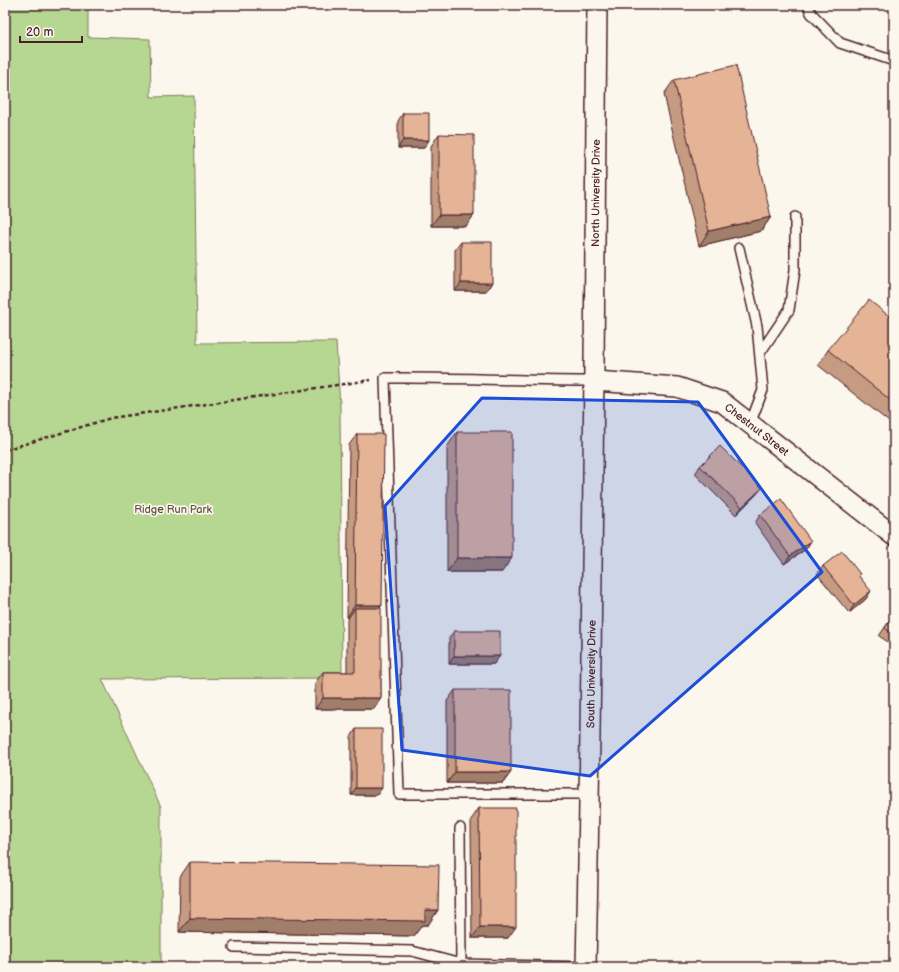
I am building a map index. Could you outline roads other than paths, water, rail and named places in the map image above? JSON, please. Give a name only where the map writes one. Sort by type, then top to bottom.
[{"type":"street","name":"North University Drive","points":[[595,381],[597,5]]},
{"type":"street","name":"Chestnut Street","points":[[595,381],[677,387],[722,402],[894,536]]},
{"type":"street","name":"South University Drive","points":[[586,967],[590,794],[595,381]]},
{"type":"lane","points":[[808,5],[811,13],[840,43],[894,61]]},
{"type":"lane","points":[[760,353],[788,310],[795,270],[795,217]]},
{"type":"lane","points":[[739,248],[757,326],[763,390],[750,424]]},
{"type":"lane","points":[[590,794],[399,794],[385,378],[595,381]]},
{"type":"lane","points":[[460,828],[461,964]]},
{"type":"lane","points":[[234,947],[412,951],[461,964],[586,967]]},
{"type":"park label","name":"Ridge Run Park","points":[[173,509]]}]
